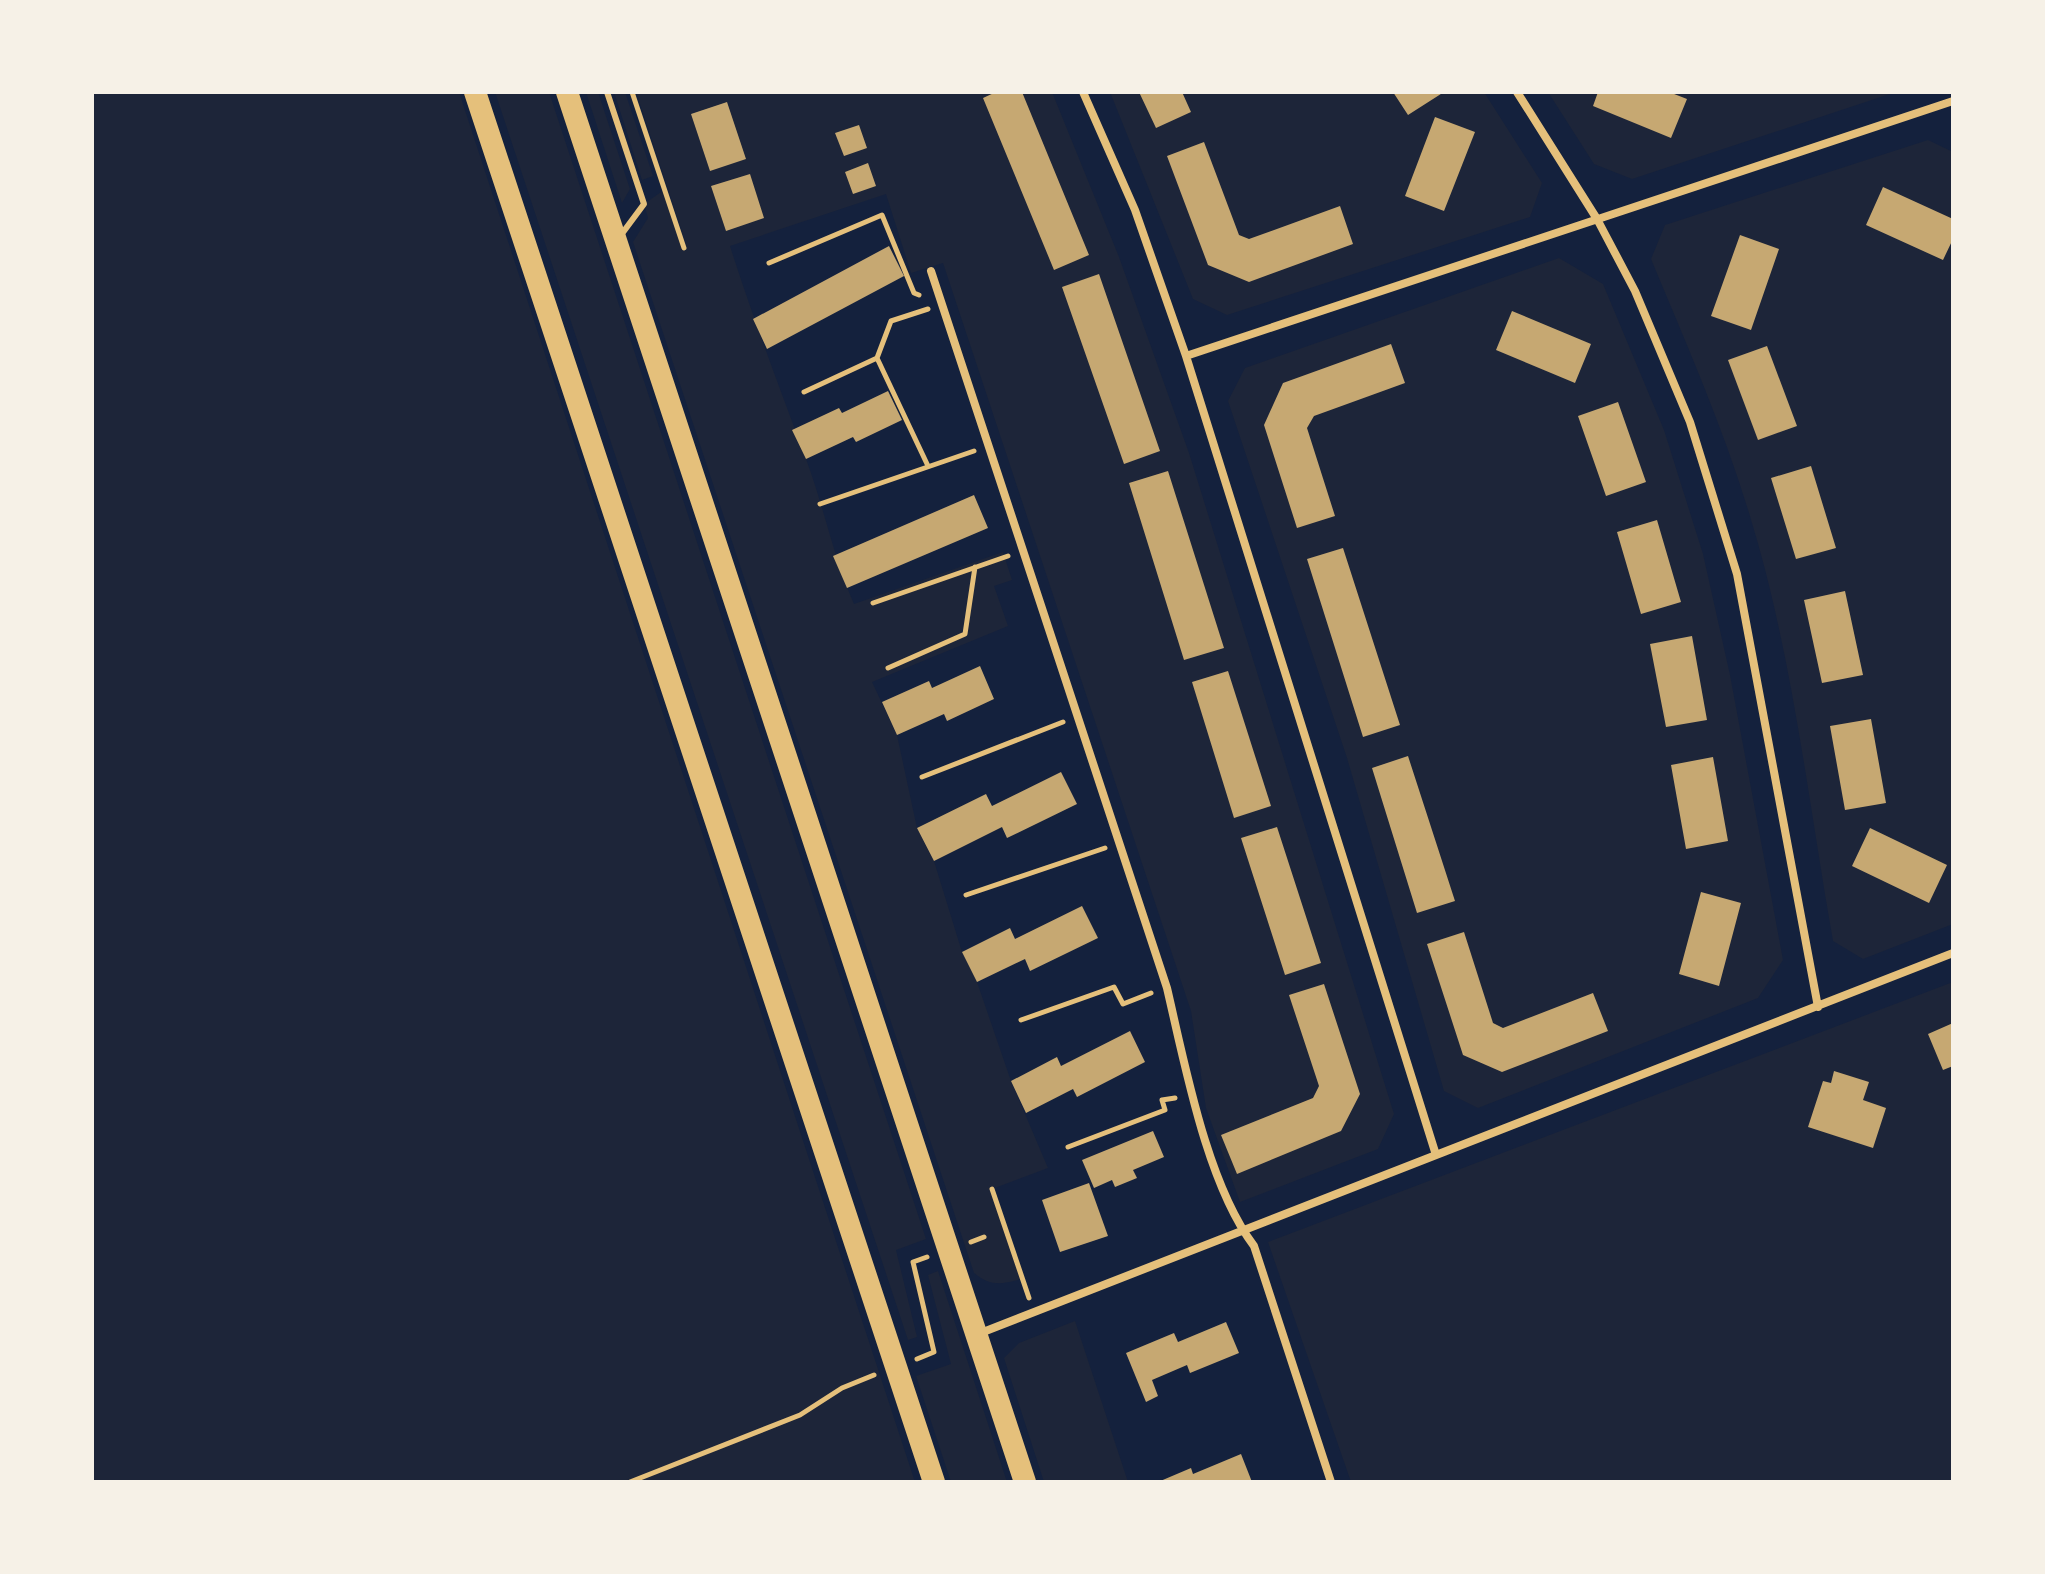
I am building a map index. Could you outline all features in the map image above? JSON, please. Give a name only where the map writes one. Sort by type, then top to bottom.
[{"type":"highway","points":[[475,92],[934,1482]]},
{"type":"highway","points":[[567,92],[1025,1482]]},
{"type":"street","points":[[1083,92],[1135,210],[1186,356],[1436,1155]]},
{"type":"street","points":[[1517,92],[1597,219],[1635,291],[1690,422],[1737,574],[1818,1007]]},
{"type":"street","points":[[1186,356],[1953,101]]},
{"type":"street","points":[[931,271],[1075,717],[1167,988],[1192,1095],[1232,1215],[1254,1246],[1331,1482]]},
{"type":"street","points":[[977,1335],[1953,953]]},
{"type":"lane","points":[[607,92],[644,204],[617,241]]},
{"type":"path","points":[[632,92],[684,248]]},
{"type":"path","points":[[769,263],[882,215],[914,293],[942,305]]},
{"type":"path","points":[[804,392],[877,358],[891,321],[942,305]]},
{"type":"path","points":[[877,358],[928,466]]},
{"type":"path","points":[[820,504],[987,446]]},
{"type":"path","points":[[873,603],[1023,551]]},
{"type":"path","points":[[888,668],[965,634],[975,567]]},
{"type":"path","points":[[922,777],[1075,717]]},
{"type":"path","points":[[966,895],[1117,844]]},
{"type":"path","points":[[1021,1020],[1114,987],[1123,1004],[1167,988]]},
{"type":"path","points":[[1068,1147],[1165,1110],[1162,1100],[1192,1095]]},
{"type":"path","points":[[992,1189],[1034,1313]]},
{"type":"path","points":[[630,1482],[800,1415],[842,1388],[934,1352],[913,1262],[984,1237]]},
{"type":"shaded area","points":[[92,92],[459,92],[915,1482],[92,1482]]},
{"type":"shaded area","points":[[495,92],[549,92],[926,1239],[896,1250],[917,1337],[908,1340]]},
{"type":"shaded area","points":[[586,92],[598,92],[630,189],[622,203]]},
{"type":"shaded area","points":[[614,92],[625,92],[653,176],[642,180]]},
{"type":"shaded area","points":[[636,92],[1052,92],[1119,257],[1189,453],[1394,1114],[1378,1149],[1240,1202],[1206,1108],[1191,1011],[943,263],[911,273],[886,194],[730,246],[854,604],[1003,552],[1012,580],[994,586],[1008,626],[872,682],[897,735],[917,828],[934,861],[962,952],[977,982],[1011,1081],[1048,1168],[992,1189],[1022,1279],[997,1283],[986,1281],[974,1273],[633,242],[648,218],[644,204],[664,190],[687,247]]},
{"type":"shaded area","points":[[1110,92],[1484,92],[1542,183],[1530,217],[1227,315],[1193,299]]},
{"type":"shaded area","points":[[1548,92],[1896,92],[1632,179],[1594,164]]},
{"type":"shaded area","points":[[1928,140],[1953,152],[1953,924],[1863,959],[1833,941],[1798,726],[1764,565],[1728,449],[1651,259],[1665,225]]},
{"type":"shaded area","points":[[1559,258],[1603,284],[1664,430],[1703,554],[1730,675],[1783,960],[1758,998],[1478,1108],[1444,1091],[1347,758],[1228,401],[1245,368]]},
{"type":"shaded area","points":[[1953,982],[1953,1482],[1351,1482],[1268,1242]]},
{"type":"shaded area","points":[[938,1271],[1007,1482],[951,1482],[916,1376],[951,1364],[928,1275]]},
{"type":"shaded area","points":[[1075,1321],[1128,1482],[1044,1482],[1004,1358],[1019,1343]]},
{"type":"building","points":[[996,92],[1022,92],[1089,255],[1054,270],[983,98]]},
{"type":"building","points":[[1139,92],[1182,92],[1191,112],[1156,128]]},
{"type":"building","points":[[1393,92],[1444,92],[1408,115]]},
{"type":"building","points":[[1598,92],[1669,92],[1687,99],[1671,138],[1593,106]]},
{"type":"building","points":[[727,102],[746,159],[710,171],[691,114]]},
{"type":"building","points":[[1435,117],[1475,132],[1444,211],[1405,196]]},
{"type":"building","points":[[859,125],[867,148],[844,156],[835,133]]},
{"type":"building","points":[[1204,142],[1239,235],[1249,239],[1340,206],[1353,244],[1249,282],[1208,265],[1167,156]]},
{"type":"building","points":[[868,163],[876,186],[853,194],[845,172]]},
{"type":"building","points":[[750,174],[764,218],[726,231],[711,186]]},
{"type":"building","points":[[1883,187],[1953,219],[1953,239],[1943,260],[1866,225]]},
{"type":"building","points":[[1740,235],[1779,249],[1751,330],[1711,316]]},
{"type":"building","points":[[889,246],[904,276],[767,349],[753,319]]},
{"type":"building","points":[[1099,274],[1160,451],[1124,464],[1062,287]]},
{"type":"building","points":[[1512,311],[1591,344],[1575,383],[1496,350]]},
{"type":"building","points":[[1391,344],[1405,383],[1314,416],[1307,428],[1335,516],[1297,528],[1264,425],[1283,383]]},
{"type":"building","points":[[1767,346],[1797,426],[1758,440],[1728,360]]},
{"type":"building","points":[[888,391],[902,420],[856,442],[853,437],[806,459],[792,430],[839,408],[842,413]]},
{"type":"building","points":[[1618,402],[1646,482],[1606,496],[1578,416]]},
{"type":"building","points":[[1811,466],[1836,548],[1796,559],[1771,478]]},
{"type":"building","points":[[1168,471],[1224,648],[1184,660],[1129,483]]},
{"type":"building","points":[[974,495],[988,528],[847,588],[833,556]]},
{"type":"building","points":[[1657,520],[1681,602],[1641,614],[1617,532]]},
{"type":"building","points":[[1343,548],[1400,725],[1363,737],[1307,559]]},
{"type":"building","points":[[1845,591],[1863,675],[1822,683],[1804,600]]},
{"type":"building","points":[[1692,636],[1707,720],[1666,727],[1650,644]]},
{"type":"building","points":[[980,666],[994,699],[947,721],[944,714],[897,735],[882,702],[929,681],[932,688]]},
{"type":"building","points":[[1228,671],[1271,806],[1234,818],[1192,682]]},
{"type":"building","points":[[1871,719],[1886,803],[1845,810],[1830,726]]},
{"type":"building","points":[[1408,756],[1455,901],[1417,913],[1372,768]]},
{"type":"building","points":[[1713,757],[1728,841],[1686,849],[1671,765]]},
{"type":"building","points":[[1061,772],[1077,804],[1007,838],[1002,827],[934,861],[917,828],[986,794],[992,806]]},
{"type":"building","points":[[1277,827],[1321,963],[1285,975],[1241,838]]},
{"type":"building","points":[[1870,828],[1947,865],[1929,903],[1852,866]]},
{"type":"building","points":[[1701,892],[1741,903],[1719,986],[1679,974]]},
{"type":"building","points":[[1082,906],[1098,938],[1030,971],[1025,959],[977,982],[962,952],[1010,928],[1015,939]]},
{"type":"building","points":[[1464,932],[1493,1023],[1503,1028],[1593,993],[1608,1031],[1502,1072],[1463,1055],[1427,944]]},
{"type":"building","points":[[1324,984],[1360,1094],[1341,1131],[1237,1174],[1221,1135],[1313,1098],[1319,1086],[1289,995]]},
{"type":"building","points":[[1953,1023],[1953,1066],[1943,1070],[1928,1034]]},
{"type":"building","points":[[1130,1031],[1145,1062],[1077,1097],[1073,1089],[1026,1113],[1011,1081],[1057,1057],[1061,1066]]},
{"type":"building","points":[[1834,1071],[1869,1082],[1863,1100],[1886,1108],[1873,1148],[1808,1127],[1823,1081],[1831,1083]]},
{"type":"building","points":[[1153,1131],[1164,1157],[1133,1170],[1137,1178],[1115,1187],[1112,1180],[1094,1188],[1082,1160]]},
{"type":"building","points":[[1089,1183],[1108,1236],[1060,1252],[1042,1200]]},
{"type":"building","points":[[1226,1322],[1239,1353],[1190,1373],[1187,1365],[1152,1380],[1158,1396],[1146,1402],[1126,1353],[1174,1333],[1178,1342]]},
{"type":"building","points":[[1241,1454],[1252,1482],[1158,1482],[1191,1468],[1193,1474]]}]
